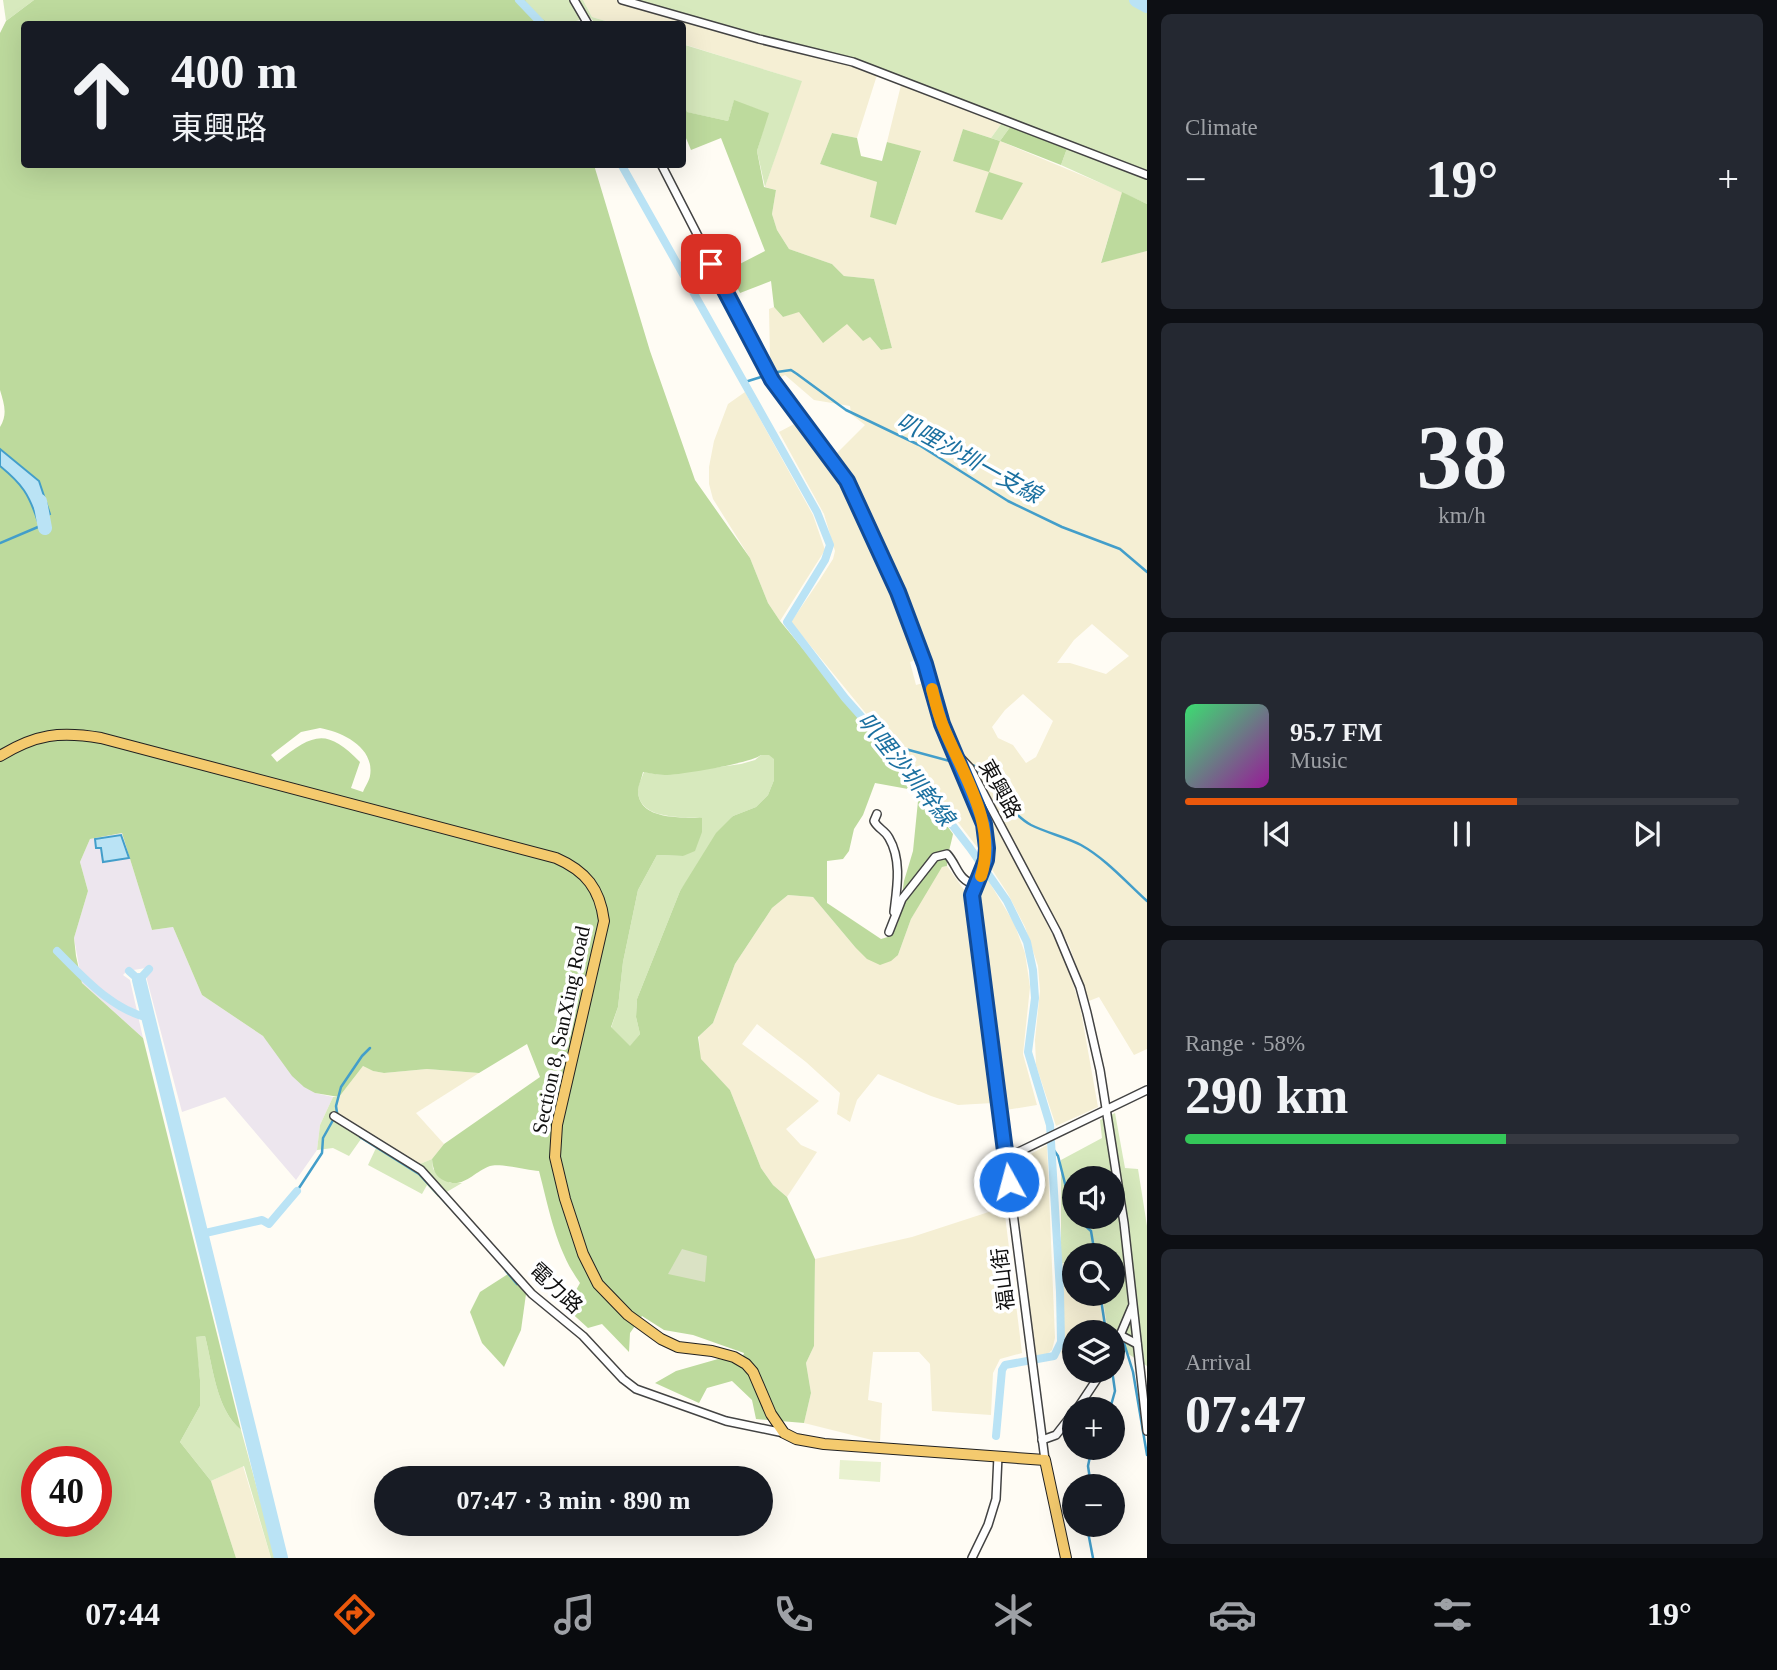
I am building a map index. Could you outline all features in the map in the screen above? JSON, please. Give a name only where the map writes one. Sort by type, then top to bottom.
[{"type":"main road","name":"Section 8, SanXing Road","points":[[0,756],[36,738],[55,734],[74,733],[101,738],[556,858],[571,864],[587,877],[602,904],[604,921],[557,1125],[555,1157],[583,1254],[598,1284],[628,1315],[661,1339],[678,1347],[734,1357],[746,1364],[754,1372],[771,1415],[784,1433]]},
{"type":"main road","points":[[784,1433],[796,1439],[824,1444],[1045,1460],[1066,1558]]},
{"type":"street","points":[[574,0],[586,21]]},
{"type":"street","points":[[622,0],[759,39],[853,62],[1147,175]]},
{"type":"street","name":"東興路","points":[[663,168],[772,380],[834,462],[856,498],[915,636],[942,724],[954,751],[970,768],[1067,953],[1087,1013],[1100,1070],[1124,1223],[1147,1431]]},
{"type":"street","points":[[893,920],[902,899],[935,858],[942,854],[952,860],[958,874],[968,883],[975,885],[983,873],[987,848],[984,824],[954,751]]},
{"type":"street","points":[[877,814],[874,821],[877,828],[889,838],[895,852],[898,877],[892,929],[889,932]]},
{"type":"street","name":"福山街","points":[[975,885],[972,895],[1042,1440]]},
{"type":"street","points":[[1006,1158],[1147,1090]]},
{"type":"street","name":"電力路","points":[[334,1116],[421,1170],[533,1294],[583,1336],[623,1379],[636,1389],[726,1421],[784,1433]]},
{"type":"street","points":[[1125,1324],[1133,1306]]},
{"type":"street","points":[[1125,1338],[1137,1344]]},
{"type":"street","points":[[1045,1460],[1042,1440],[1056,1435],[1062,1428]]},
{"type":"street","points":[[972,1558],[988,1525],[996,1499],[998,1456]]},
{"type":"shaded area","points":[[583,0],[625,0],[878,72],[857,138],[832,133],[820,164],[877,182],[871,217],[896,225],[921,152],[887,142],[902,81],[1004,120],[991,138],[963,129],[953,161],[1000,141],[1122,192],[1101,262],[1147,251],[1147,1049],[1134,1055],[1099,997],[1089,1001],[1069,945],[942,712],[934,674],[867,511],[858,492],[833,457],[865,425],[851,414],[850,406],[814,400],[785,375],[779,378],[773,369],[770,358],[769,309],[774,307],[783,317],[799,311],[847,323],[870,337],[881,350],[892,348],[874,279],[844,276],[832,264],[789,249],[777,230],[772,214],[776,190],[765,187],[801,81],[686,45],[686,21],[606,21],[592,17]],"holes":[[[1092,624],[1129,656],[1106,674],[1070,663],[1057,663],[1074,640]],[[1023,694],[1053,721],[1036,757],[1026,763],[1013,745],[998,738],[992,727],[1005,710]]]},
{"type":"shaded area","points":[[745,392],[813,515],[825,550],[780,621],[768,603],[750,558],[713,499],[709,484],[714,441],[728,404]]},
{"type":"shaded area","points":[[796,423],[851,492],[920,659],[910,662],[916,685],[923,683],[936,734],[975,812],[984,856],[923,777],[886,738],[791,622],[833,559],[835,551],[824,514],[779,432]]},
{"type":"shaded area","points":[[986,817],[992,818],[1059,947],[1080,1006],[1098,1107],[1056,1126],[1036,1065],[1035,1040],[1040,991],[1038,966],[1025,927],[989,865],[991,850]]},
{"type":"shaded area","points":[[122,833],[152,930],[173,927],[202,995],[263,1036],[315,1093],[333,1097],[320,1125],[317,1150],[296,1180],[225,1097],[182,1112],[146,976],[150,972],[146,968],[127,971],[123,975],[130,980],[143,1038],[82,983],[74,938],[88,891],[80,862],[90,839]]},
{"type":"shaded area","points":[[947,866],[967,894],[993,1103],[958,1105],[878,1074],[857,1100],[850,1122],[837,1114],[840,1093],[806,1062],[757,1024],[742,1044],[819,1101],[786,1129],[801,1145],[817,1152],[787,1197],[773,1185],[761,1168],[730,1090],[700,1059],[699,1036],[713,1023],[735,964],[772,908],[788,895],[813,897],[855,947],[898,955],[911,919],[935,874]]},
{"type":"shaded area","points":[[985,875],[1014,923],[1025,953],[1030,987],[1023,1054],[1037,1105],[1006,1110],[980,912]]},
{"type":"shaded area","points":[[363,1066],[384,1073],[427,1069],[479,1073],[416,1113],[444,1144],[432,1159],[420,1164],[340,1115],[337,1108],[339,1097]]},
{"type":"shaded area","points":[[1047,1145],[1055,1338],[1052,1350],[1046,1355],[1035,1356],[1013,1164]]},
{"type":"shaded area","points":[[1004,1207],[1022,1353],[1000,1359],[993,1373],[991,1415],[932,1411],[930,1364],[919,1352],[873,1352],[868,1400],[882,1403],[880,1442],[804,1423],[811,1393],[806,1363],[814,1346],[815,1259],[912,1237]]},
{"type":"shaded area","points":[[1063,1306],[1104,1306],[1106,1320],[1063,1320]]},
{"type":"shaded area","points":[[243,1466],[271,1558],[236,1558],[211,1481]]},
{"type":"green space","points":[[3,0],[34,0],[6,21]]},
{"type":"green space","points":[[34,0],[525,0],[533,13],[545,21],[21,21],[21,168],[595,168],[650,351],[695,480],[750,558],[768,603],[780,621],[931,804],[953,834],[947,866],[942,867],[911,919],[898,955],[891,961],[880,965],[867,959],[813,897],[788,895],[772,908],[735,964],[713,1023],[698,1037],[701,1059],[730,1090],[761,1168],[773,1185],[787,1197],[815,1259],[814,1346],[806,1363],[811,1393],[804,1423],[756,1419],[752,1400],[732,1381],[707,1388],[699,1403],[655,1383],[676,1371],[718,1359],[741,1362],[744,1353],[693,1335],[664,1330],[642,1316],[630,1333],[629,1352],[602,1324],[588,1328],[566,1308],[580,1283],[559,1243],[539,1171],[494,1165],[458,1183],[445,1181],[437,1175],[432,1159],[444,1144],[540,1077],[527,1044],[479,1073],[427,1069],[384,1073],[363,1066],[339,1097],[315,1093],[292,1076],[263,1036],[202,995],[173,927],[152,930],[122,833],[90,839],[80,862],[88,891],[74,938],[76,956],[82,983],[143,1038],[241,1430],[226,1411],[221,1399],[205,1336],[196,1337],[200,1406],[180,1442],[211,1481],[236,1558],[0,1558],[0,427],[5,413],[0,390],[0,33],[6,21]],"holes":[[[320,728],[347,737],[362,749],[367,757],[370,766],[369,778],[363,792],[351,788],[360,762],[338,743],[319,738],[300,745],[277,762],[271,755],[301,732]],[[769,755],[774,759],[774,780],[768,795],[756,807],[733,816],[716,833],[680,891],[637,999],[636,1017],[640,1034],[630,1046],[611,1027],[618,1007],[623,962],[638,890],[657,855],[683,856],[695,851],[702,832],[702,818],[672,817],[652,812],[645,807],[638,789],[643,772],[665,775],[685,773]],[[875,783],[919,791],[913,851],[904,881],[898,923],[891,936],[881,939],[827,903],[827,861],[843,859],[849,851],[854,829],[863,815]]]},
{"type":"green space","points":[[494,0],[583,0],[592,17],[606,21],[593,21],[591,18],[576,21],[516,21]]},
{"type":"green space","points":[[625,0],[1147,0],[1147,204],[1061,165],[1069,143],[1013,123],[1000,141],[991,138],[1004,120],[857,65]]},
{"type":"green space","points":[[686,45],[802,81],[765,187],[757,151],[768,113],[734,101],[728,121],[686,112]]},
{"type":"green space","points":[[734,100],[769,113],[757,151],[764,187],[776,190],[772,214],[777,230],[789,249],[832,264],[844,276],[874,279],[892,348],[881,350],[870,337],[863,341],[847,324],[823,343],[799,312],[783,317],[774,307],[771,281],[740,293],[728,270],[765,251],[721,138],[691,150],[686,138],[686,110],[728,121]]},
{"type":"green space","points":[[1018,121],[1069,143],[1061,165],[1000,141],[1013,123]]},
{"type":"green space","points":[[963,129],[1000,141],[989,172],[953,161]]},
{"type":"green space","points":[[832,133],[857,138],[861,156],[882,161],[887,142],[921,151],[896,225],[870,217],[877,182],[820,164]]},
{"type":"green space","points":[[989,172],[1023,183],[1002,220],[975,212]]},
{"type":"green space","points":[[1122,192],[1147,204],[1147,251],[1101,263]]},
{"type":"green space","points":[[769,754],[774,758],[774,780],[768,795],[756,807],[733,816],[680,891],[637,999],[636,1017],[640,1034],[630,1047],[611,1028],[618,1007],[623,962],[638,890],[657,855],[683,856],[702,818],[661,815],[644,806],[639,798],[638,788],[644,772],[661,775],[741,764]]},
{"type":"green space","points":[[333,1097],[339,1097],[337,1108],[340,1115],[420,1164],[432,1159],[433,1169],[450,1183],[462,1183],[438,1197],[427,1185],[422,1194],[368,1165],[376,1148],[361,1139],[349,1156],[333,1148],[317,1150],[320,1125]]},
{"type":"green space","points":[[1115,1113],[1125,1166],[1062,1166],[1062,1229],[1125,1229],[1125,1168],[1138,1169],[1147,1226],[1147,1366],[1125,1352],[1125,1320],[1106,1320],[1104,1306],[1125,1306],[1125,1243],[1062,1243],[1061,1263],[1061,1160],[1102,1138],[1100,1120]]},
{"type":"green space","points":[[682,1249],[707,1256],[705,1282],[668,1274]]},
{"type":"green space","points":[[508,1274],[526,1294],[521,1330],[504,1367],[482,1343],[470,1312],[480,1292]]},
{"type":"green space","points":[[205,1336],[221,1399],[226,1411],[241,1430],[276,1558],[271,1558],[244,1466],[211,1481],[180,1442],[200,1406],[195,1337]]},
{"type":"green space","points":[[840,1460],[881,1462],[880,1482],[839,1479]]},
{"type":"water","points":[[0,449],[39,481],[50,514],[38,522],[24,490],[0,466]]},
{"type":"water","points":[[121,835],[129,858],[103,862],[101,848],[96,848],[95,839]]},
{"type":"waterway","name":"叭哩沙圳幹線","points":[[519,0],[539,21]]},
{"type":"waterway","points":[[1136,0],[1147,6]]},
{"type":"waterway","name":"叭哩沙圳幹線","points":[[623,168],[817,512],[830,545],[825,560],[787,622],[845,698],[916,778],[970,848],[1007,901],[1027,942],[1035,998],[1028,1052],[1050,1125],[1061,1342],[1054,1356],[1005,1365],[1002,1370],[996,1436]]},
{"type":"waterway","name":"叭哩沙圳一支線","points":[[777,372],[791,370],[846,410],[919,445],[1008,501],[1062,527],[1120,549],[1147,572]]},
{"type":"waterway","name":"叭哩沙圳一支線","points":[[745,382],[761,377]]},
{"type":"waterway","points":[[40,501],[45,528]]},
{"type":"waterway","points":[[0,543],[45,524]]},
{"type":"waterway","points":[[883,743],[957,763]]},
{"type":"waterway","points":[[971,765],[975,766],[1024,821],[1090,851],[1147,901]]},
{"type":"waterway","points":[[57,951],[110,1000],[135,1014],[149,1018]]},
{"type":"waterway","points":[[139,980],[149,969]]},
{"type":"waterway","points":[[129,971],[139,980]]},
{"type":"waterway","points":[[139,980],[281,1558]]},
{"type":"waterway","points":[[297,1191],[322,1153],[323,1138],[337,1113],[341,1087],[370,1048]]},
{"type":"waterway","points":[[360,1137],[419,1174],[458,1216]]},
{"type":"waterway","points":[[1051,1146],[1058,1156],[1073,1215],[1091,1231],[1093,1243]]},
{"type":"waterway","points":[[201,1234],[262,1220],[269,1224],[297,1191]]},
{"type":"waterway","points":[[506,1271],[517,1284]]},
{"type":"waterway","points":[[1102,1306],[1104,1320]]},
{"type":"waterway","points":[[1125,1346],[1133,1372],[1147,1455]]},
{"type":"waterway","points":[[1113,1397],[1114,1383]]},
{"type":"waterway","points":[[1089,1460],[1089,1474]]},
{"type":"waterway","points":[[1089,1537],[1093,1558]]},
{"type":"slow traffic","points":[[932,689],[942,724],[984,824],[987,848],[981,876]]},
{"type":"route","points":[[711,264],[772,380],[834,462],[856,498],[898,592],[925,664],[942,724],[980,812],[986,837],[986,860],[972,895],[1009,1182]]}]
